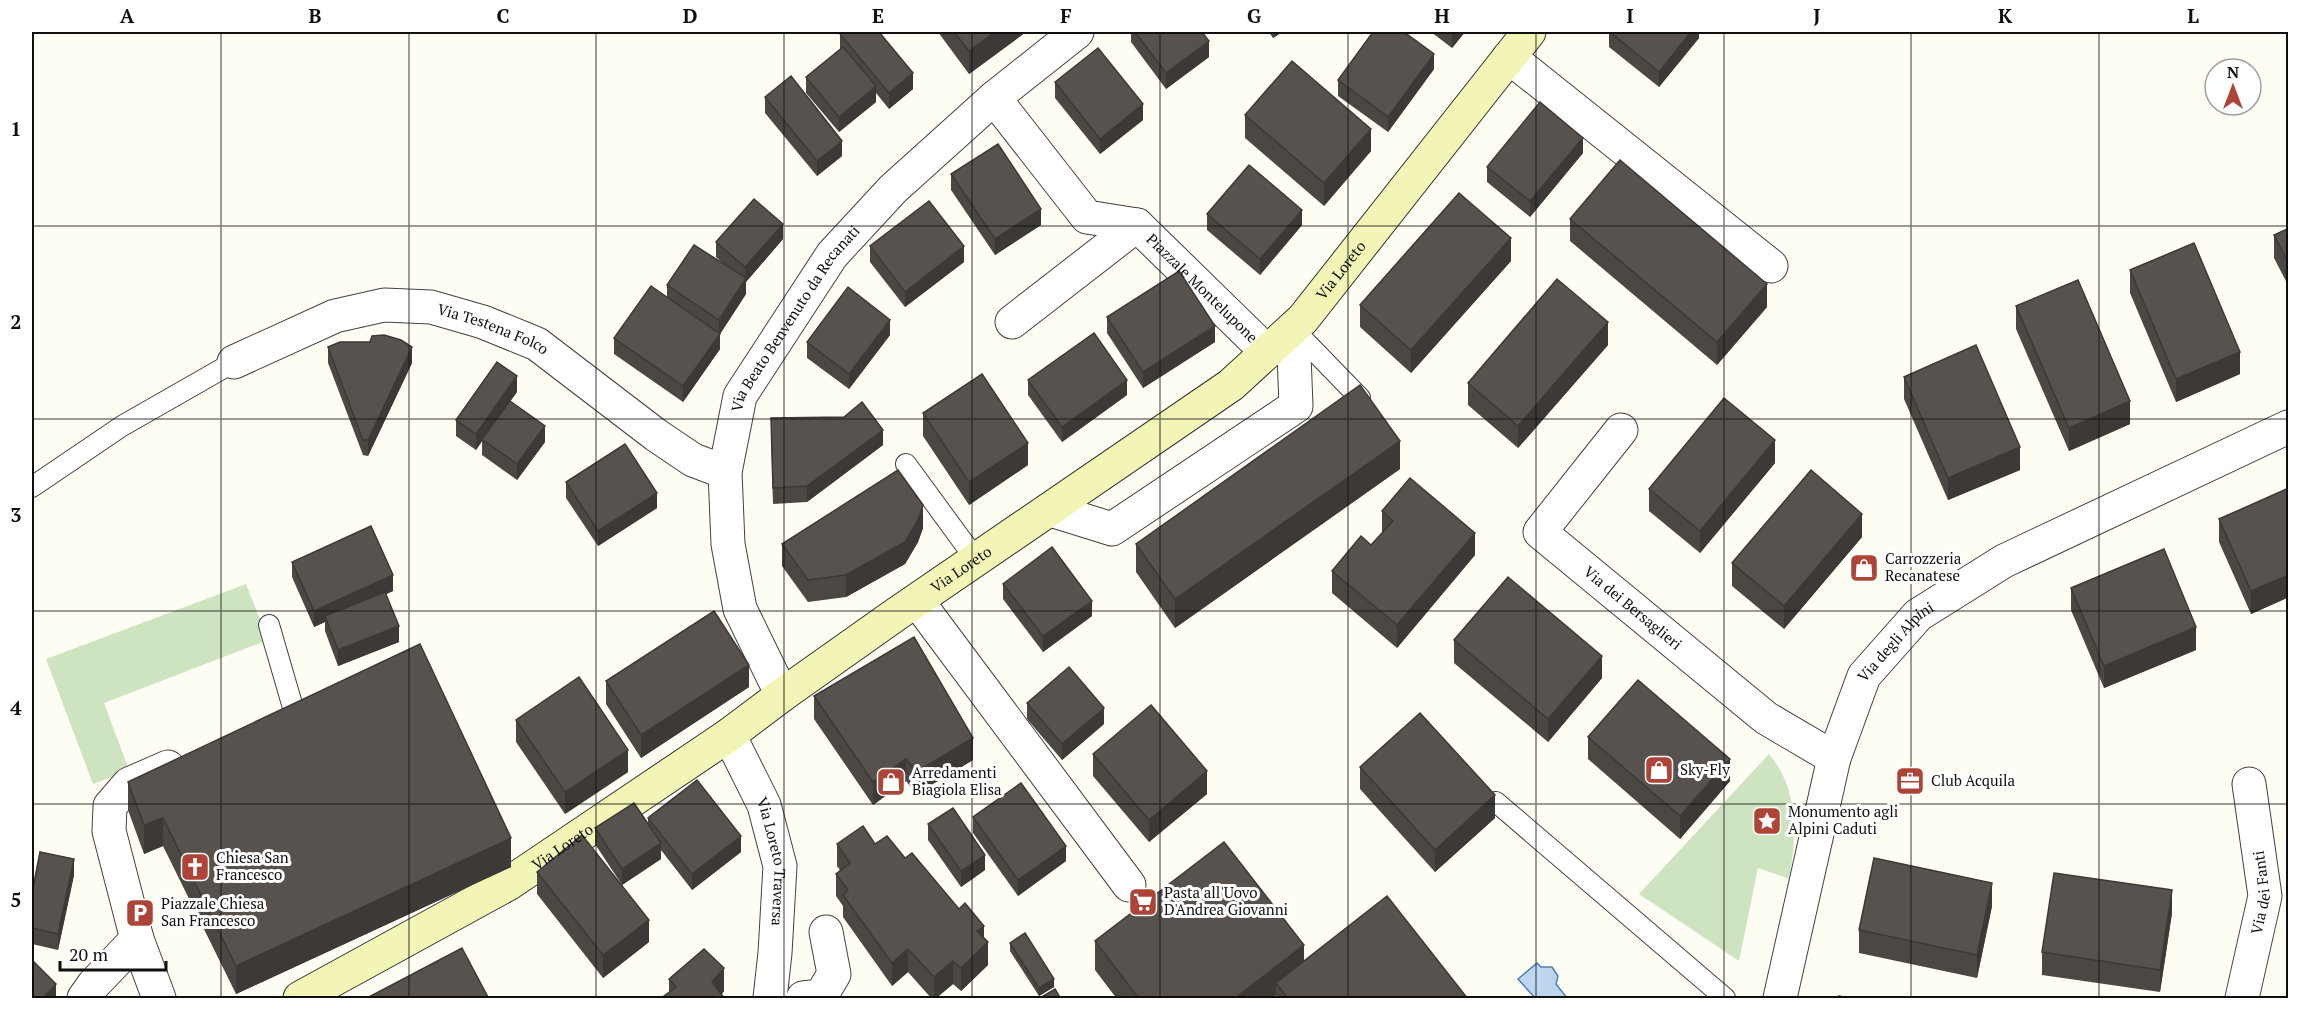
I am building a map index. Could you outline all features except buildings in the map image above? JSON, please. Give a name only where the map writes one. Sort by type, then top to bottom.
[{"type":"street","name":"Via Beato Benvenuto da Recanati","points":[[782,695],[740,609],[728,544],[725,472],[740,396],[832,255],[893,189],[994,98],[1077,32]]},
{"type":"street","name":"Via Loreto","points":[[300,999],[508,884],[729,735],[782,695],[1231,385],[1303,319],[1529,32]]},
{"type":"street","points":[[1509,57],[1771,266]]},
{"type":"street","name":"Piazzale Montelupone","points":[[994,98],[1087,218],[1137,225],[1267,352]]},
{"type":"street","name":"Piazzale Montelupone","points":[[1012,321],[1137,225]]},
{"type":"street","name":"Via Testena Folco","points":[[234,362],[334,316],[384,305],[431,307],[483,322],[537,344],[656,435],[693,460],[725,472]]},
{"type":"street","points":[[1051,510],[1112,529],[1296,406],[1293,329]]},
{"type":"street","name":"Via degli Alpini","points":[[1780,999],[1834,758],[1864,676],[1918,615],[2004,561],[2289,427]]},
{"type":"street","name":"Via dei Bersaglieri","points":[[1621,430],[1540,532],[1766,718],[1834,758]]},
{"type":"street","points":[[918,602],[1129,885]]},
{"type":"street","points":[[283,716],[326,697]]},
{"type":"street","name":"Via Loreto Traversa","points":[[729,735],[764,805],[780,866],[775,953],[798,998]]},
{"type":"street","points":[[159,999],[137,939],[109,831],[110,806],[129,784],[195,755]]},
{"type":"street","name":"Via dei Fanti","points":[[2242,999],[2265,896],[2249,784]]},
{"type":"street","points":[[798,998],[834,974],[826,932]]},
{"type":"street","points":[[84,999],[94,984],[137,939]]},
{"type":"lane","points":[[1293,329],[1360,398]]},
{"type":"lane","points":[[32,487],[122,426],[234,362]]},
{"type":"lane","points":[[906,464],[976,561]]},
{"type":"lane","points":[[269,625],[283,716]]},
{"type":"lane","points":[[1496,802],[1725,999]]},
{"type":"green space","points":[[246,584],[268,640],[104,703],[129,770],[93,784],[46,659]]},
{"type":"green space","points":[[1769,754],[1786,782],[1791,798],[1794,830],[1792,863],[1789,879],[1758,868],[1739,961],[1639,894]]},
{"type":"water","points":[[1537,963],[1541,967],[1552,967],[1558,976],[1556,984],[1567,998],[1535,998],[1518,979]]},
{"type":"place","name":"Carrozzeria Recanatese","points":[[1864,568]]},
{"type":"place","name":"Sky-Fly","points":[[1659,770]]},
{"type":"place","name":"Club Acquila","points":[[1910,781]]},
{"type":"place","name":"Arredamenti Biagiola Elisa","points":[[891,782]]},
{"type":"place","name":"Monumento agli Alpini Caduti","points":[[1767,821]]},
{"type":"place","name":"Chiesa San Francesco","points":[[195,867]]},
{"type":"place","name":"Pasta all'Uovo D'Andrea Giovanni","points":[[1143,902]]},
{"type":"place","name":"Piazzale Chiesa San Francesco","points":[[140,913]]}]
